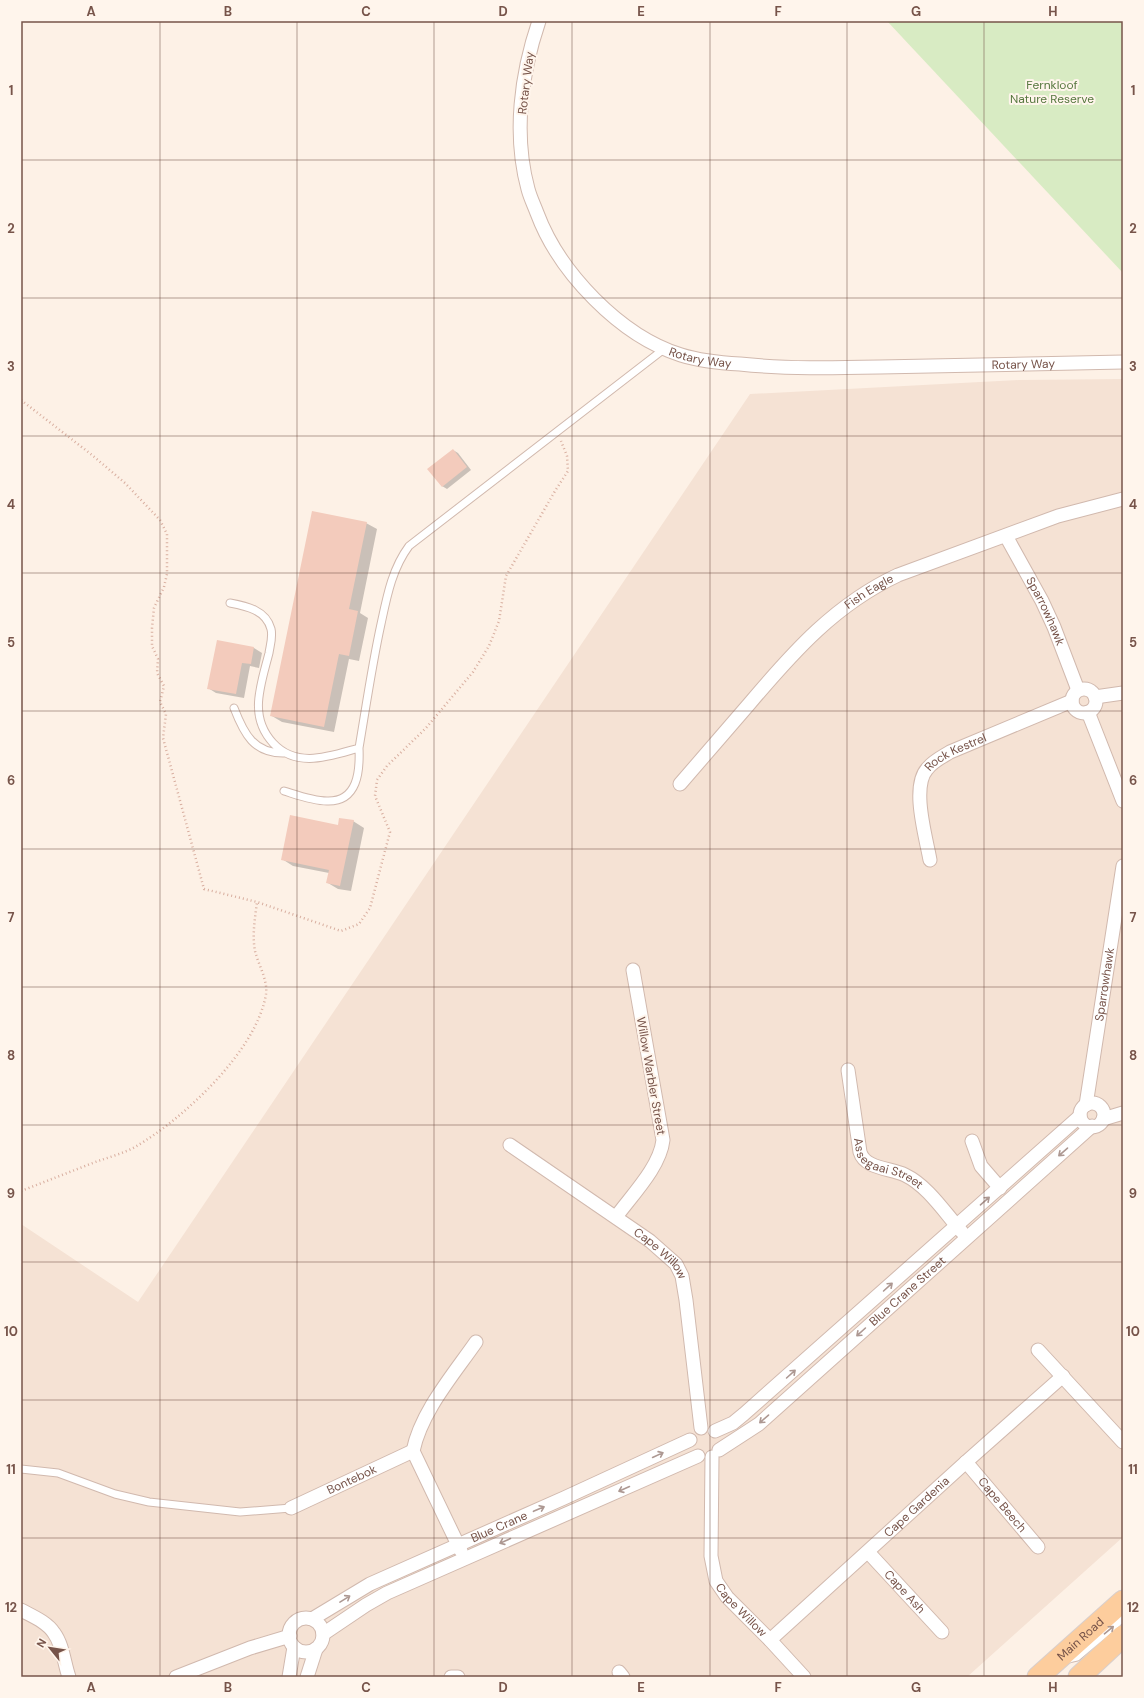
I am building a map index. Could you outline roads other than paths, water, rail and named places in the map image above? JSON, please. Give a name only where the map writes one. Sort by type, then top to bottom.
[{"type":"main road","name":"Main Road","points":[[1045,1670],[1123,1602]]},
{"type":"main road","points":[[1079,1677],[1121,1639]]},
{"type":"street","name":"Rotary Way","points":[[539,21],[530,47],[523,82],[521,129],[528,189],[544,231],[554,249],[572,273],[606,310],[645,338],[682,355],[719,362],[811,369],[1123,362]]},
{"type":"street","name":"Fish Eagle","points":[[680,784],[789,656],[825,622],[878,584],[898,575],[1058,516],[1123,499]]},
{"type":"street","name":"Sparrowhawk","points":[[1006,536],[1042,601],[1054,627],[1075,696]]},
{"type":"street","points":[[1082,689],[1090,690],[1095,697],[1095,705],[1088,712],[1084,713],[1076,710],[1075,696],[1082,689]]},
{"type":"street","points":[[1095,697],[1123,693]]},
{"type":"street","name":"Rock Kestrel","points":[[930,860],[919,788],[921,779],[926,769],[950,752],[1075,696]]},
{"type":"street","points":[[1088,712],[1123,801]]},
{"type":"street","name":"Sparrowhawk","points":[[1093,1113],[1091,1079],[1101,1000],[1123,866]]},
{"type":"street","name":"Willow Warbler Street","points":[[616,1217],[652,1168],[659,1155],[663,1140],[633,970]]},
{"type":"street","name":"Assegaai Street","points":[[848,1070],[860,1152],[864,1159],[873,1165],[896,1171],[914,1180],[926,1191],[966,1237]]},
{"type":"street","points":[[1093,1113],[1122,1113]]},
{"type":"street","name":"Blue Crane Street","points":[[716,1431],[733,1423],[744,1414],[1000,1188],[1093,1113]]},
{"type":"street","name":"Blue Crane Street","points":[[715,1454],[759,1424],[966,1237],[1093,1113]]},
{"type":"street","points":[[972,1141],[980,1166],[1000,1188]]},
{"type":"street","name":"Cape Willow","points":[[510,1145],[616,1217],[670,1257],[676,1264],[682,1276],[701,1428]]},
{"type":"street","points":[[465,1559],[413,1451],[416,1437],[424,1420],[476,1342]]},
{"type":"street","points":[[1038,1350],[1064,1376],[1123,1442]]},
{"type":"street","name":"Cape Gardenia","points":[[770,1640],[966,1462],[1064,1376]]},
{"type":"street","points":[[701,1428],[711,1428],[716,1431],[721,1440],[715,1454],[702,1458],[691,1449],[690,1440],[696,1430],[701,1428]]},
{"type":"street","name":"Blue Crane","points":[[289,1677],[292,1641],[290,1631],[296,1621],[307,1618],[312,1619],[370,1584],[690,1440]]},
{"type":"street","name":"Bontebok","points":[[291,1508],[413,1451]]},
{"type":"street","name":"Cape Willow","points":[[715,1454],[711,1556],[716,1580],[727,1597],[804,1677]]},
{"type":"street","name":"Blue Crane","points":[[323,1634],[366,1605],[387,1593],[698,1456]]},
{"type":"street","name":"Cape Beech","points":[[966,1462],[1038,1547]]},
{"type":"street","name":"Cape Ash","points":[[868,1552],[942,1632]]},
{"type":"street","points":[[21,1610],[54,1631],[59,1641],[68,1677]]},
{"type":"street","points":[[307,1677],[316,1649],[322,1640],[323,1634],[320,1624],[312,1619]]},
{"type":"street","points":[[176,1677],[250,1648],[292,1641],[301,1651],[308,1652],[316,1649]]},
{"type":"street","points":[[451,1677],[458,1677]]},
{"type":"lane","points":[[284,792],[326,801],[343,797],[350,792],[356,784],[359,768],[359,748],[375,652],[387,596],[395,570],[401,557],[409,546],[664,348]]},
{"type":"lane","points":[[230,603],[253,608],[262,614],[271,629],[272,641],[259,692],[258,717],[265,733],[277,747],[285,753],[297,757],[316,759],[359,748]]},
{"type":"lane","points":[[234,708],[242,728],[250,739],[267,751],[274,753],[285,753]]},
{"type":"lane","points":[[21,1469],[58,1473],[115,1494],[149,1502],[240,1512],[291,1508]]},
{"type":"lane","points":[[1045,1670],[1077,1657],[1123,1618]]},
{"type":"park label","name":"Fernkloof Nature Reserve","points":[[1052,92]]}]
